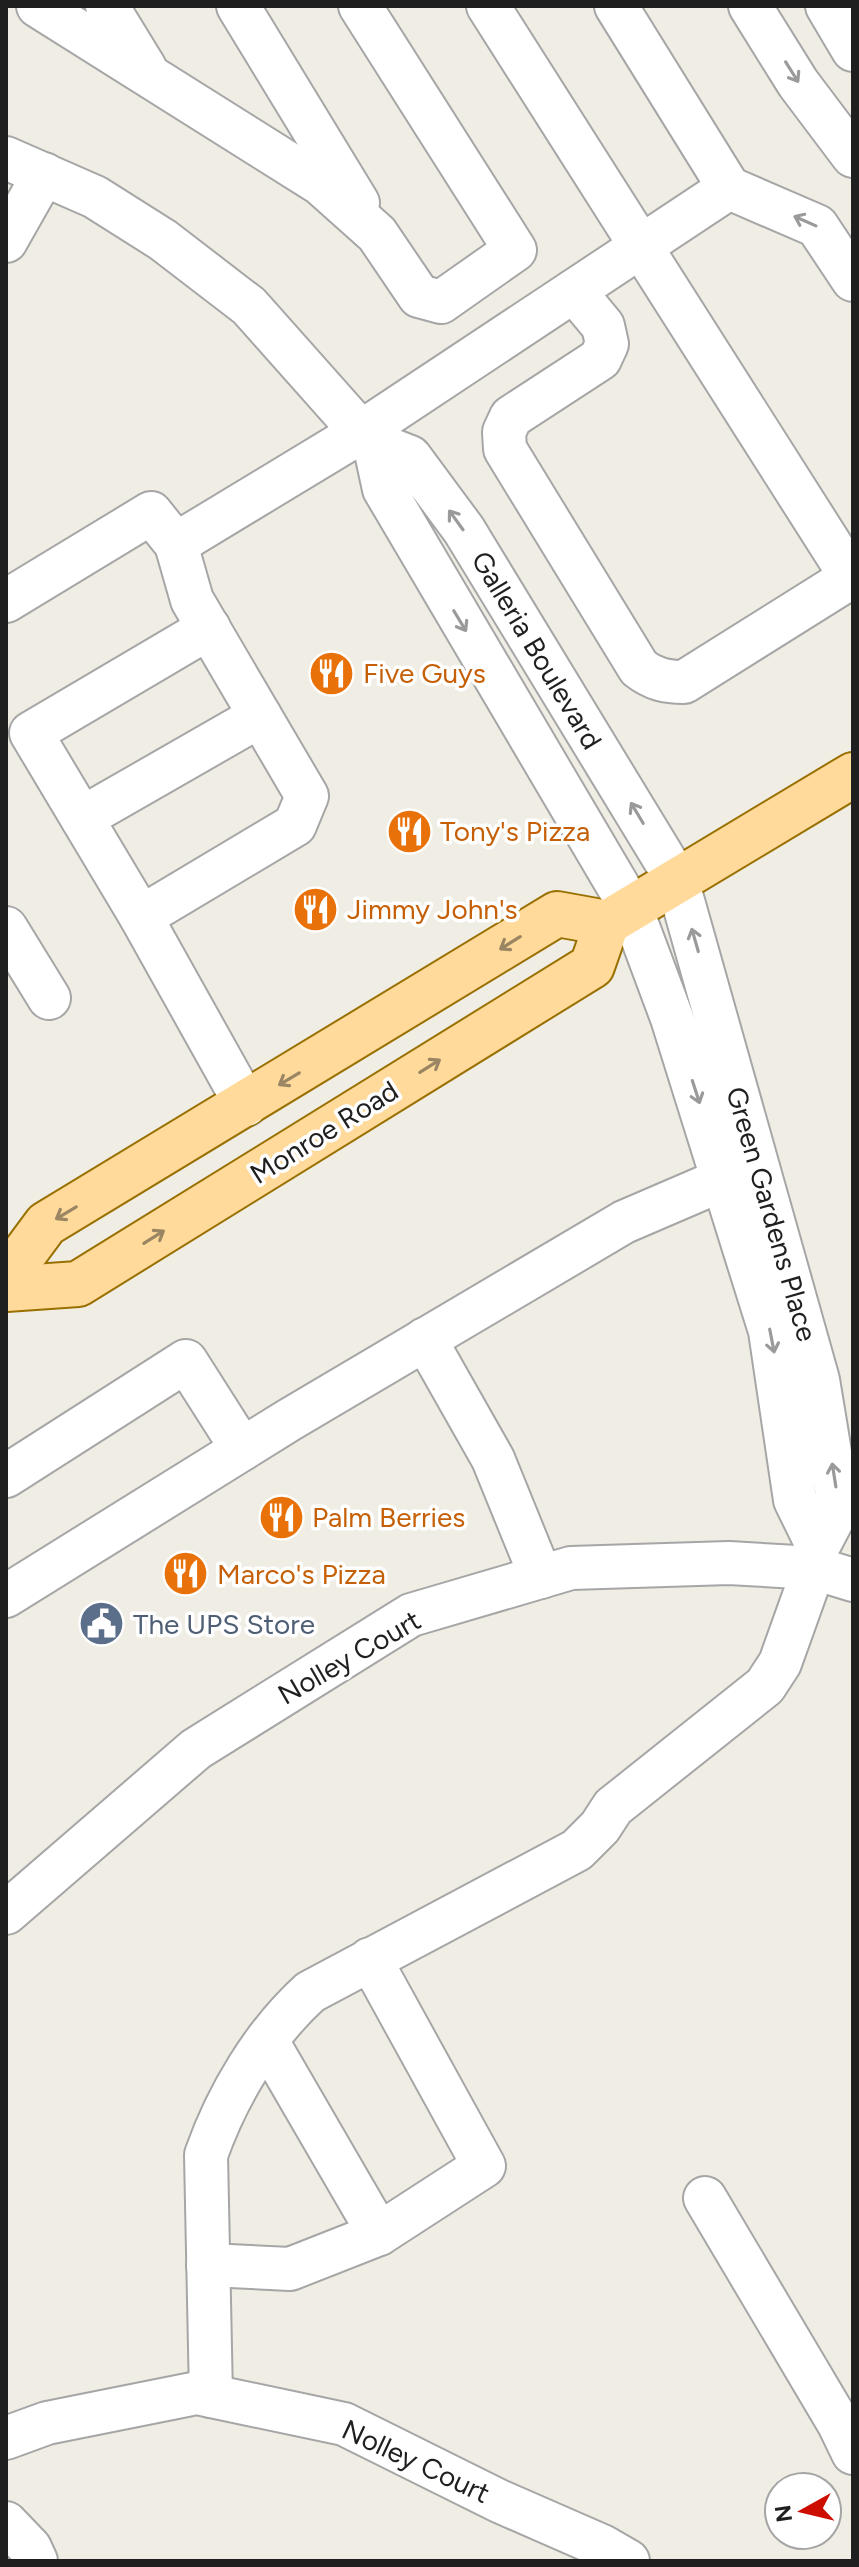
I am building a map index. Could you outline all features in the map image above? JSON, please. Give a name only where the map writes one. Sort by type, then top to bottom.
[{"type":"main road","points":[[6,1278],[46,1224],[557,914],[619,915],[853,775]]},
{"type":"main road","name":"Monroe Road","points":[[6,1289],[78,1284],[592,966],[619,915]]},
{"type":"street","points":[[38,6],[321,184],[377,234]]},
{"type":"street","points":[[107,6],[149,76]]},
{"type":"street","points":[[238,6],[377,234],[419,296],[441,302],[515,250]]},
{"type":"street","points":[[360,6],[515,250],[561,299],[603,326],[607,344],[600,359],[511,417],[504,432],[505,449],[639,668],[651,677],[684,682],[852,577],[488,6]]},
{"type":"street","points":[[616,6],[729,188],[817,226],[853,280]]},
{"type":"street","points":[[750,6],[798,83],[853,156]]},
{"type":"street","points":[[827,6],[853,50]]},
{"type":"street","name":"Galleria Boulevard","points":[[6,158],[95,197],[163,240],[249,306],[368,438],[410,457],[464,530],[677,880]]},
{"type":"street","points":[[6,241],[44,174]]},
{"type":"street","points":[[176,544],[368,438],[561,299],[729,188]]},
{"type":"street","name":"Galleria Boulevard","points":[[368,438],[384,489],[619,915]]},
{"type":"street","points":[[6,601],[151,513],[176,544],[192,600],[307,796],[295,825],[141,917]]},
{"type":"street","points":[[209,628],[31,733],[141,917],[246,1105]]},
{"type":"street","points":[[82,818],[260,716]]},
{"type":"street","name":"Green Gardens Place","points":[[677,880],[818,1380],[838,1403],[839,1507],[828,1565]]},
{"type":"street","name":"Green Gardens Place","points":[[619,915],[672,1018],[724,1179],[770,1331],[795,1500],[828,1565]]},
{"type":"street","points":[[6,928],[49,998]]},
{"type":"street","points":[[9,1586],[624,1222],[724,1179]]},
{"type":"street","points":[[425,1339],[493,1459],[541,1577]]},
{"type":"street","points":[[6,1476],[186,1361],[242,1449]]},
{"type":"street","name":"Nolley Court","points":[[6,1913],[196,1749],[411,1615],[571,1568],[729,1563],[828,1565]]},
{"type":"street","points":[[211,2396],[206,2155],[219,2119],[286,2014],[310,1992],[577,1850],[600,1827],[613,1807],[765,1686],[780,1663],[828,1565]]},
{"type":"street","points":[[208,2265],[290,2269],[379,2234],[484,2166],[370,1959]]},
{"type":"street","points":[[267,2041],[379,2234]]},
{"type":"street","points":[[705,2198],[839,2424],[853,2453]]},
{"type":"street","name":"Nolley Court","points":[[6,2438],[47,2423],[197,2393],[344,2424],[628,2561]]},
{"type":"street","points":[[6,2523],[30,2548],[36,2561]]},
{"type":"place","name":"Five Guys","points":[[332,673]]},
{"type":"place","name":"Tony's Pizza","points":[[409,831]]},
{"type":"place","name":"Jimmy John's","points":[[316,909]]},
{"type":"place","name":"Palm Berries","points":[[281,1517]]},
{"type":"place","name":"Marco's Pizza","points":[[186,1574]]},
{"type":"place","name":"The UPS Store","points":[[102,1624]]}]
